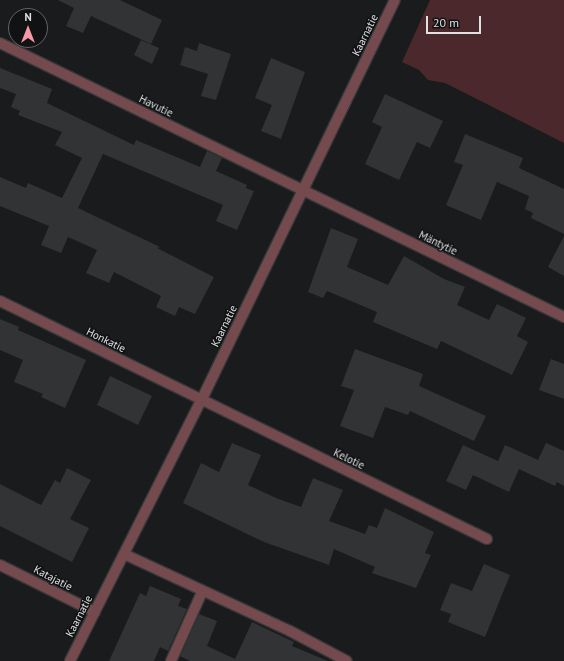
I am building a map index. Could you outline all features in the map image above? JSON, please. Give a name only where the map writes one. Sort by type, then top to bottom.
[{"type":"street","name":"Kaarnatie","points":[[70,661],[201,401],[395,0]]},
{"type":"street","name":"Havutie","points":[[0,43],[302,192]]},
{"type":"street","name":"Mäntytie","points":[[302,192],[564,317]]},
{"type":"street","name":"Honkatie","points":[[0,301],[201,401]]},
{"type":"street","name":"Kelotie","points":[[201,401],[487,539]]},
{"type":"street","points":[[124,554],[202,592],[290,631],[347,661]]},
{"type":"street","name":"Katajatie","points":[[0,565],[95,612]]},
{"type":"street","points":[[171,661],[202,592]]},
{"type":"shaded area","points":[[430,0],[564,0],[564,143],[445,83],[428,80],[419,70],[402,62]]},
{"type":"building","points":[[58,0],[120,0],[162,20],[151,44],[91,16],[83,33],[66,26],[74,8]]},
{"type":"building","points":[[141,40],[159,48],[152,64],[134,55]]},
{"type":"building","points":[[199,43],[231,54],[216,100],[201,96],[208,74],[180,65],[185,47],[197,51]]},
{"type":"building","points":[[271,58],[305,72],[281,139],[261,131],[272,105],[255,98]]},
{"type":"building","points":[[0,68],[52,89],[47,103],[134,145],[136,140],[200,167],[207,151],[222,158],[216,171],[247,185],[246,188],[254,191],[237,230],[216,221],[223,205],[103,154],[78,208],[160,247],[157,248],[214,277],[195,314],[179,307],[175,316],[156,307],[161,296],[114,272],[109,283],[86,273],[97,250],[68,237],[61,253],[41,245],[49,226],[0,206],[0,177],[26,188],[28,183],[62,198],[82,158],[55,145],[62,132],[18,115],[20,111],[11,107],[16,94],[0,88]]},
{"type":"building","points":[[385,94],[443,121],[430,148],[417,142],[399,180],[365,164],[382,127],[372,122]]},
{"type":"building","points":[[465,134],[523,158],[519,168],[564,189],[564,234],[531,218],[533,213],[525,209],[529,196],[497,182],[481,220],[446,205],[463,165],[454,162]]},
{"type":"building","points":[[331,228],[358,239],[347,267],[388,285],[404,256],[444,279],[465,287],[457,305],[489,320],[497,304],[526,318],[517,336],[528,342],[512,375],[441,341],[437,349],[373,322],[377,312],[327,291],[323,298],[308,292]]},
{"type":"building","points":[[564,236],[564,276],[548,267]]},
{"type":"building","points":[[0,319],[19,327],[18,330],[86,360],[65,408],[41,397],[43,394],[14,382],[23,360],[0,350]]},
{"type":"building","points":[[355,349],[423,374],[419,386],[486,416],[474,441],[410,411],[408,415],[385,407],[373,438],[340,426],[354,390],[341,386]]},
{"type":"building","points":[[551,359],[564,364],[564,399],[539,390]]},
{"type":"building","points":[[110,376],[152,396],[138,425],[97,405]]},
{"type":"building","points":[[232,443],[261,455],[248,485],[276,498],[301,507],[313,478],[343,490],[329,521],[365,534],[369,525],[377,528],[385,508],[434,532],[425,553],[431,555],[416,588],[372,573],[375,567],[334,549],[329,565],[264,542],[183,503],[201,463],[219,472]]},
{"type":"building","points":[[546,443],[564,451],[564,486],[557,482],[555,486],[519,469],[509,492],[473,475],[466,490],[446,481],[463,445],[498,461],[505,445],[538,460]]},
{"type":"building","points":[[67,468],[91,480],[70,519],[89,528],[72,562],[0,526],[0,484],[41,505],[55,480],[60,483]]},
{"type":"building","points":[[484,564],[510,575],[485,637],[448,622],[451,614],[440,610],[451,583],[472,591]]},
{"type":"building","points":[[150,586],[181,599],[178,606],[187,609],[168,651],[160,647],[154,661],[109,661],[140,593],[146,596]]},
{"type":"building","points":[[199,614],[217,621],[207,646],[235,659],[252,622],[294,642],[292,646],[328,661],[190,661],[180,656]]}]
